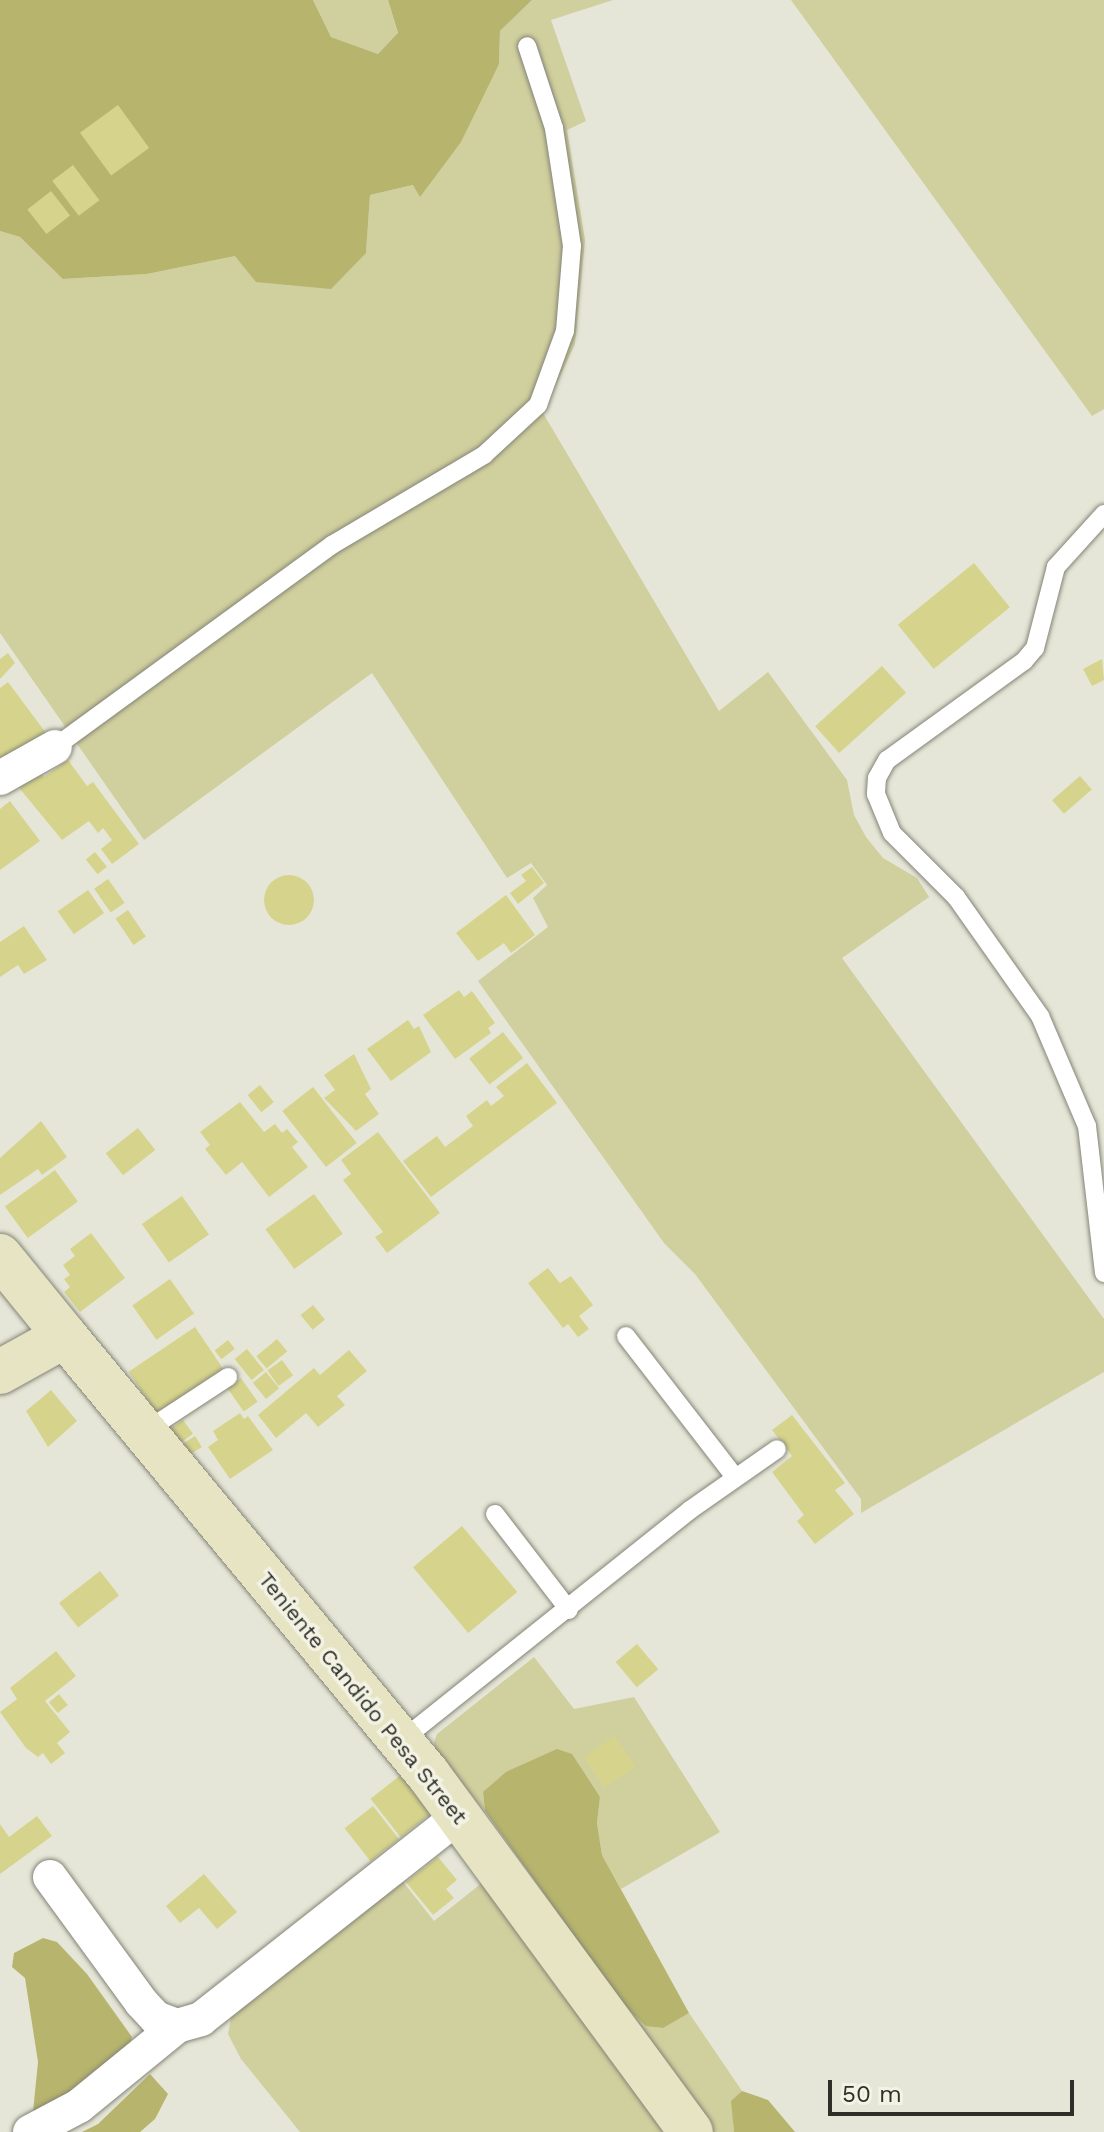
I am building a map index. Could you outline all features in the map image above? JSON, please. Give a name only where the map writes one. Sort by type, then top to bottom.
[{"type":"street","points":[[0,778],[55,747]]},
{"type":"street","name":"Teniente Candido Pesa Street","points":[[0,1256],[402,1740],[691,2132]]},
{"type":"street","points":[[0,1372],[65,1336]]},
{"type":"street","points":[[30,2132],[79,2106],[177,2026],[201,2019],[460,1815]]},
{"type":"street","points":[[50,1877],[141,2002],[156,2018],[177,2026]]},
{"type":"lane","points":[[55,747],[332,545],[484,455],[538,405],[565,331],[572,246],[554,128],[527,46]]},
{"type":"lane","points":[[1104,514],[1056,567],[1035,648],[1024,661],[887,760],[877,778],[876,794],[892,833],[949,887],[1040,1016],[1087,1126],[1104,1273]]},
{"type":"lane","points":[[626,1336],[735,1477]]},
{"type":"lane","points":[[147,1430],[228,1377]]},
{"type":"lane","points":[[402,1740],[735,1477],[777,1449]]},
{"type":"lane","points":[[495,1514],[569,1610]]},
{"type":"green space","points":[[313,0],[388,0],[398,34],[378,54],[331,37]]},
{"type":"green space","points":[[532,0],[613,0],[551,20],[586,121],[567,130],[585,240],[575,344],[543,413],[719,711],[768,672],[847,780],[854,815],[866,837],[883,858],[917,878],[929,897],[842,958],[1104,1319],[1104,1372],[861,1513],[861,1499],[695,1274],[664,1243],[478,981],[548,927],[533,898],[547,885],[531,863],[507,878],[372,673],[144,840],[0,633],[0,231],[20,237],[64,279],[147,274],[235,256],[366,253],[370,195],[414,185],[420,196],[499,64],[500,31]]},
{"type":"green space","points":[[791,0],[1104,0],[1104,409],[1092,416]]},
{"type":"green space","points":[[534,1657],[574,1709],[634,1697],[720,1832],[621,1889],[602,1855],[597,1823],[600,1796],[483,1792],[485,1811],[436,1753],[434,1742],[437,1734]]},
{"type":"green space","points":[[400,1878],[434,1921],[487,1879],[663,2132],[300,2132],[241,2059],[228,2034],[232,2013]]},
{"type":"green space","points":[[622,2003],[646,2025],[662,2028],[689,2013],[742,2091],[732,2101],[734,2132],[709,2132]]},
{"type":"shaded area","points":[[0,0],[313,0],[331,37],[378,54],[398,33],[388,0],[532,0],[500,31],[499,64],[461,142],[420,197],[413,185],[370,195],[366,253],[331,289],[256,282],[235,256],[147,274],[63,279],[20,237],[0,231]]},
{"type":"shaded area","points":[[557,1749],[572,1754],[600,1797],[597,1823],[602,1855],[689,2013],[663,2028],[646,2026],[622,2003],[485,1811],[483,1792],[506,1772]]},
{"type":"shaded area","points":[[43,1938],[57,1942],[87,1974],[132,2037],[129,2048],[63,2127],[70,2132],[31,2132],[38,2062],[25,1978],[12,1967],[14,1953]]},
{"type":"shaded area","points":[[150,2074],[168,2094],[155,2119],[140,2132],[82,2132],[98,2124]]},
{"type":"shaded area","points":[[742,2091],[768,2100],[795,2132],[734,2132],[731,2101]]},
{"type":"building","points":[[118,105],[149,148],[111,176],[80,133]]},
{"type":"building","points":[[73,165],[99,200],[79,216],[52,181]]},
{"type":"building","points":[[51,191],[70,215],[46,234],[27,209]]},
{"type":"building","points":[[974,563],[1010,607],[934,669],[898,625]]},
{"type":"building","points":[[8,653],[15,663],[0,679],[0,659]]},
{"type":"building","points":[[1102,659],[1104,680],[1092,686],[1083,669]]},
{"type":"building","points":[[882,666],[906,693],[839,753],[815,726]]},
{"type":"building","points":[[8,682],[46,733],[0,759],[0,688]]},
{"type":"building","points":[[68,760],[87,786],[93,782],[139,844],[112,864],[101,849],[112,840],[103,828],[98,833],[89,821],[62,840],[16,784],[38,769],[44,777]]},
{"type":"building","points":[[1080,776],[1092,790],[1064,814],[1052,800]]},
{"type":"building","points":[[10,801],[40,841],[0,870],[0,809]]},
{"type":"building","points":[[95,852],[107,867],[98,874],[86,860]]},
{"type":"building","points":[[532,867],[544,883],[518,904],[510,893],[526,881],[521,875]]},
{"type":"building","points":[[289,875],[306,883],[314,900],[306,917],[289,925],[272,917],[264,900],[272,883]]},
{"type":"building","points":[[108,879],[125,903],[111,913],[94,889]]},
{"type":"building","points":[[88,890],[104,913],[74,934],[58,911]]},
{"type":"building","points":[[506,895],[535,935],[511,953],[504,943],[478,961],[456,933]]},
{"type":"building","points":[[128,910],[146,937],[133,945],[116,918]]},
{"type":"building","points":[[24,926],[47,960],[24,974],[18,965],[0,977],[0,942]]},
{"type":"building","points":[[459,990],[464,997],[472,991],[495,1023],[488,1028],[491,1033],[455,1059],[423,1015]]},
{"type":"building","points":[[408,1020],[414,1029],[419,1026],[431,1052],[391,1081],[367,1049]]},
{"type":"building","points":[[503,1032],[523,1058],[489,1084],[469,1058]]},
{"type":"building","points":[[354,1054],[371,1089],[365,1094],[379,1114],[356,1131],[324,1098],[335,1090],[324,1075]]},
{"type":"building","points":[[527,1063],[557,1103],[431,1197],[403,1161],[437,1136],[445,1147],[473,1126],[466,1116],[487,1100],[491,1106],[504,1096],[496,1087]]},
{"type":"building","points":[[260,1085],[274,1102],[261,1112],[248,1095]]},
{"type":"building","points":[[313,1087],[357,1143],[326,1167],[282,1111]]},
{"type":"building","points":[[240,1102],[264,1132],[275,1124],[282,1133],[287,1129],[298,1142],[292,1147],[308,1167],[269,1197],[242,1162],[226,1175],[205,1149],[210,1145],[200,1132]]},
{"type":"building","points":[[41,1121],[67,1157],[42,1175],[38,1169],[0,1195],[0,1158]]},
{"type":"building","points":[[138,1128],[155,1150],[123,1175],[106,1153]]},
{"type":"building","points":[[378,1132],[440,1213],[387,1253],[375,1237],[383,1232],[343,1180],[351,1174],[341,1160]]},
{"type":"building","points":[[55,1170],[78,1202],[28,1238],[5,1206]]},
{"type":"building","points":[[314,1194],[343,1234],[294,1269],[265,1229]]},
{"type":"building","points":[[182,1196],[209,1235],[169,1263],[142,1224]]},
{"type":"building","points":[[91,1233],[125,1278],[80,1312],[64,1292],[70,1287],[64,1279],[70,1275],[63,1265],[75,1256],[70,1249]]},
{"type":"building","points":[[548,1268],[560,1283],[571,1276],[593,1305],[579,1316],[589,1329],[578,1337],[568,1324],[563,1328],[528,1283]]},
{"type":"building","points":[[170,1279],[194,1313],[156,1340],[132,1305]]},
{"type":"building","points":[[313,1305],[325,1320],[313,1330],[301,1315]]},
{"type":"building","points":[[195,1327],[223,1368],[157,1413],[129,1372]]},
{"type":"building","points":[[277,1339],[287,1351],[267,1369],[256,1356]]},
{"type":"building","points":[[228,1340],[235,1349],[221,1359],[215,1350]]},
{"type":"building","points":[[247,1349],[264,1370],[252,1380],[235,1359]]},
{"type":"building","points":[[349,1350],[367,1371],[337,1396],[345,1405],[318,1427],[306,1413],[276,1438],[258,1415],[314,1368],[320,1375]]},
{"type":"building","points":[[282,1360],[293,1375],[279,1386],[267,1371]]},
{"type":"building","points":[[266,1372],[279,1388],[266,1399],[253,1383]]},
{"type":"building","points":[[241,1378],[258,1402],[244,1412],[227,1388]]},
{"type":"building","points":[[51,1390],[77,1421],[48,1447],[26,1411]]},
{"type":"building","points":[[240,1413],[244,1419],[248,1416],[273,1450],[230,1479],[208,1447],[218,1440],[213,1431]]},
{"type":"building","points":[[792,1415],[845,1483],[835,1490],[854,1514],[815,1544],[797,1521],[804,1515],[772,1472],[792,1456],[772,1430]]},
{"type":"building","points":[[183,1420],[193,1434],[179,1444],[169,1430]]},
{"type":"building","points":[[195,1436],[202,1447],[187,1456],[181,1445]]},
{"type":"building","points":[[462,1526],[517,1592],[468,1633],[413,1567]]},
{"type":"building","points":[[100,1571],[119,1595],[78,1627],[59,1603]]},
{"type":"building","points":[[637,1644],[658,1669],[637,1687],[616,1662]]},
{"type":"building","points":[[56,1651],[76,1676],[45,1701],[70,1732],[57,1743],[65,1753],[51,1764],[43,1753],[38,1757],[26,1748],[0,1712],[17,1699],[10,1688]]},
{"type":"building","points":[[59,1694],[68,1705],[58,1713],[49,1702]]},
{"type":"building","points":[[615,1736],[636,1767],[604,1788],[583,1757]]},
{"type":"building","points":[[402,1774],[432,1813],[401,1837],[370,1799]]},
{"type":"building","points":[[373,1806],[399,1839],[370,1861],[345,1828]]},
{"type":"building","points":[[37,1816],[52,1836],[0,1874],[0,1824],[9,1837]]},
{"type":"building","points":[[438,1857],[457,1880],[446,1889],[454,1898],[433,1915],[406,1882]]},
{"type":"building","points":[[204,1874],[237,1912],[217,1929],[199,1908],[180,1923],[166,1906]]}]
